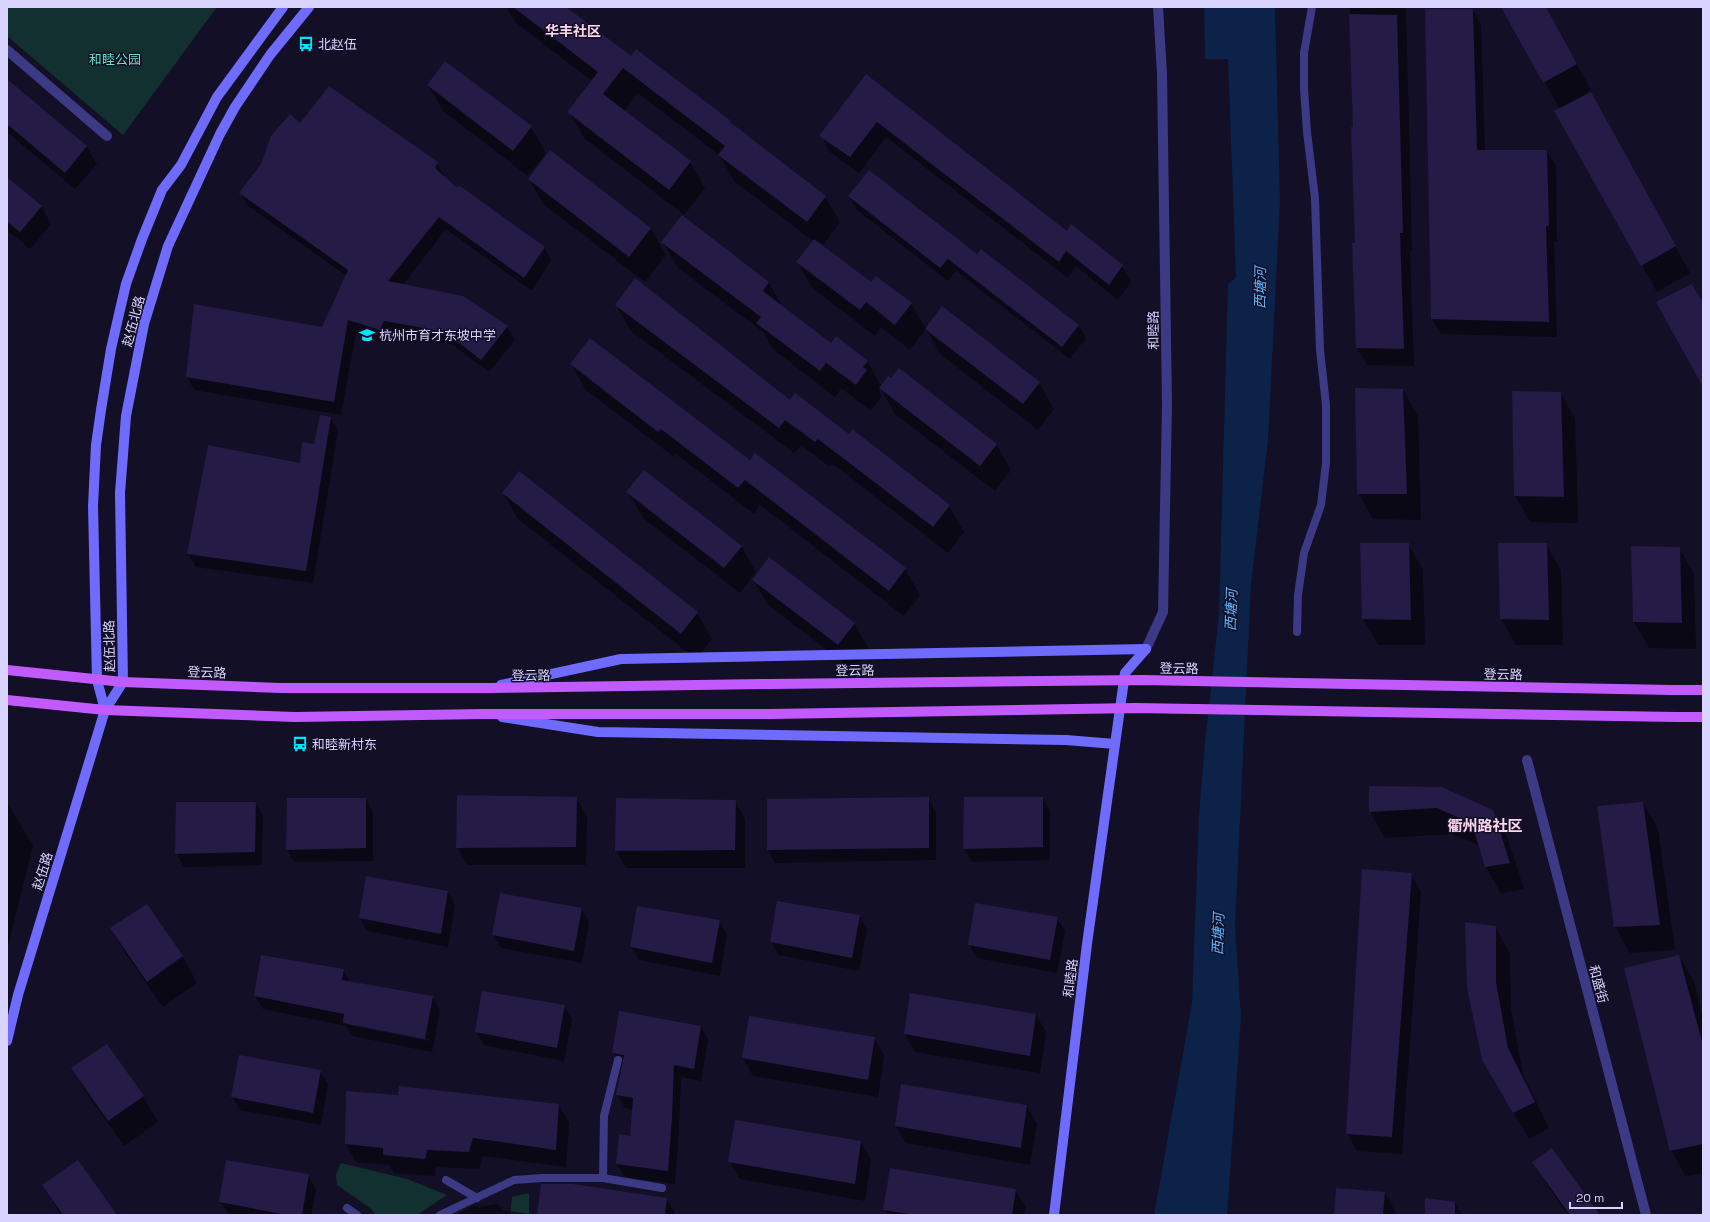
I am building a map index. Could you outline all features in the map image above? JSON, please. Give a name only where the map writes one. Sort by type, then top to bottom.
[{"type":"main road","name":"登云路","points":[[7,670],[123,682],[281,688],[488,688],[1143,680],[1703,690]]},
{"type":"main road","points":[[7,700],[105,710],[295,717],[484,714],[771,714],[1135,708],[1703,717]]},
{"type":"street","name":"赵伍北路","points":[[98,680],[92,506],[96,445],[111,349],[126,284],[162,190],[181,165],[217,98],[283,7]]},
{"type":"street","name":"赵伍北路","points":[[123,682],[120,486],[126,416],[144,324],[168,246],[220,134],[235,107],[270,55],[309,7]]},
{"type":"street","name":"和睦路","points":[[1054,1215],[1087,944],[1125,673],[1146,649],[1163,612],[1167,405],[1162,74],[1158,7]]},
{"type":"street","points":[[7,50],[107,136]]},
{"type":"street","points":[[488,688],[621,659],[1146,649]]},
{"type":"street","points":[[98,680],[105,710]]},
{"type":"street","name":"赵伍路","points":[[7,1041],[21,987],[105,710],[123,682]]},
{"type":"street","points":[[484,714],[598,732],[1066,740],[1114,744]]},
{"type":"street","name":"和盛街","points":[[1527,760],[1646,1215]]},
{"type":"lane","points":[[1297,632],[1298,595],[1304,554],[1321,505],[1326,463],[1326,405],[1320,350],[1315,198],[1307,132],[1304,88],[1304,52],[1312,7]]},
{"type":"lane","points":[[603,1178],[604,1116],[618,1060]]},
{"type":"lane","points":[[440,1215],[514,1180],[542,1178],[603,1178],[662,1188]]},
{"type":"lane","points":[[446,1180],[477,1198]]},
{"type":"lane","points":[[347,1208],[357,1215]]},
{"type":"green space","name":"和睦公园","points":[[7,7],[217,7],[123,135],[7,36]]},
{"type":"green space","points":[[341,1163],[407,1179],[447,1195],[417,1215],[376,1215],[370,1208],[337,1185],[336,1174]]},
{"type":"green space","points":[[529,1193],[529,1215],[510,1215],[512,1197]]},
{"type":"water","name":"西塘河","points":[[1204,7],[1275,7],[1280,201],[1268,440],[1251,584],[1235,926],[1241,1017],[1227,1215],[1154,1215],[1192,1003],[1199,815],[1219,614],[1228,284],[1236,278],[1228,59],[1205,59]]},
{"type":"building","points":[[513,7],[566,7],[631,56],[636,49],[826,196],[807,222],[718,155],[725,146],[623,68],[603,94],[691,161],[669,190],[567,112],[598,72]]},
{"type":"building","points":[[1501,7],[1546,7],[1577,64],[1543,83]]},
{"type":"building","points":[[1425,9],[1473,9],[1477,150],[1547,150],[1549,226],[1546,226],[1549,322],[1431,319]]},
{"type":"building","points":[[1349,14],[1397,15],[1403,233],[1400,233],[1404,349],[1356,348],[1352,243],[1355,243]]},
{"type":"building","points":[[445,61],[532,126],[513,151],[427,85]]},
{"type":"building","points":[[866,74],[1067,231],[1071,224],[1123,265],[1109,285],[1066,251],[1059,262],[877,122],[850,157],[819,136]]},
{"type":"building","points":[[7,79],[87,146],[65,173],[7,124]]},
{"type":"building","points":[[329,86],[438,162],[435,168],[456,187],[460,186],[545,247],[524,278],[439,217],[388,281],[463,296],[508,326],[481,360],[445,332],[384,321],[380,330],[348,320],[334,402],[186,377],[194,304],[322,327],[348,270],[239,193],[261,164],[271,136],[290,114],[300,123]]},
{"type":"building","points":[[1591,92],[1676,246],[1641,266],[1554,111]]},
{"type":"building","points":[[550,150],[651,228],[629,257],[528,179]]},
{"type":"building","points":[[869,170],[977,254],[981,249],[1079,325],[1062,347],[948,259],[940,268],[848,196]]},
{"type":"building","points":[[7,177],[42,206],[20,232],[7,222]]},
{"type":"building","points":[[682,215],[769,282],[763,291],[831,343],[836,336],[868,361],[863,367],[867,370],[856,385],[826,363],[820,371],[756,323],[761,317],[661,242]]},
{"type":"building","points":[[814,239],[871,282],[876,276],[912,303],[895,325],[866,302],[860,310],[796,262]]},
{"type":"building","points":[[635,278],[790,400],[795,393],[849,434],[852,429],[950,505],[933,527],[818,439],[815,442],[785,420],[779,428],[615,305]]},
{"type":"building","points":[[1692,284],[1703,303],[1703,387],[1656,302]]},
{"type":"building","points":[[942,306],[1040,382],[1023,404],[925,329]]},
{"type":"building","points":[[590,338],[750,460],[755,453],[906,568],[889,591],[745,480],[738,488],[661,429],[658,432],[570,364]]},
{"type":"building","points":[[899,368],[997,444],[980,466],[879,388],[888,376],[891,378]]},
{"type":"building","points":[[1355,388],[1403,389],[1407,494],[1357,494]]},
{"type":"building","points":[[1512,391],[1561,392],[1564,497],[1514,496]]},
{"type":"building","points":[[320,415],[331,417],[306,571],[187,554],[208,445],[300,463],[302,442],[314,444]]},
{"type":"building","points":[[644,470],[742,546],[724,568],[626,492]]},
{"type":"building","points":[[519,471],[698,612],[681,634],[502,493]]},
{"type":"building","points":[[1360,543],[1409,543],[1411,620],[1362,619]]},
{"type":"building","points":[[1498,543],[1547,543],[1549,620],[1500,619]]},
{"type":"building","points":[[1631,546],[1680,547],[1682,623],[1633,622]]},
{"type":"building","points":[[769,557],[855,623],[838,645],[752,580]]},
{"type":"building","points":[[1369,786],[1442,787],[1493,810],[1510,863],[1485,867],[1472,824],[1437,808],[1369,812]]},
{"type":"building","points":[[457,795],[577,797],[576,847],[456,848]]},
{"type":"building","points":[[929,797],[929,848],[767,850],[767,799]]},
{"type":"building","points":[[964,797],[1043,797],[1043,847],[963,849]]},
{"type":"building","points":[[287,798],[366,798],[366,848],[286,850]]},
{"type":"building","points":[[616,798],[736,800],[735,850],[615,851]]},
{"type":"building","points":[[176,802],[256,802],[255,852],[175,854]]},
{"type":"building","points":[[1643,802],[1660,925],[1614,927],[1597,806]]},
{"type":"building","points":[[1362,869],[1412,873],[1392,1137],[1346,1134]]},
{"type":"building","points":[[366,876],[448,891],[441,934],[359,918]]},
{"type":"building","points":[[500,893],[582,908],[574,951],[492,935]]},
{"type":"building","points":[[777,901],[860,915],[852,958],[770,942]]},
{"type":"building","points":[[975,903],[1058,917],[1050,960],[968,945]]},
{"type":"building","points":[[147,904],[183,956],[147,982],[110,928]]},
{"type":"building","points":[[637,906],[720,920],[712,963],[630,947]]},
{"type":"building","points":[[1465,922],[1496,926],[1496,982],[1508,1048],[1535,1102],[1513,1113],[1482,1060],[1467,988]]},
{"type":"building","points":[[261,955],[344,969],[342,980],[433,996],[425,1039],[343,1023],[344,1014],[254,996]]},
{"type":"building","points":[[1679,955],[1703,1045],[1703,1144],[1670,1151],[1624,968]]},
{"type":"building","points":[[482,991],[565,1005],[557,1048],[475,1032]]},
{"type":"building","points":[[910,993],[1036,1014],[1030,1056],[904,1034]]},
{"type":"building","points":[[619,1011],[701,1026],[694,1069],[674,1065],[668,1171],[616,1164],[619,1134],[630,1136],[633,1098],[616,1095],[624,1055],[612,1053]]},
{"type":"building","points":[[749,1016],[875,1037],[868,1080],[742,1058]]},
{"type":"building","points":[[107,1044],[144,1096],[108,1121],[71,1068]]},
{"type":"building","points":[[239,1055],[321,1070],[313,1113],[231,1097]]},
{"type":"building","points":[[901,1084],[1027,1105],[1021,1148],[895,1126]]},
{"type":"building","points":[[399,1086],[559,1104],[556,1150],[473,1138],[469,1152],[427,1150],[425,1159],[383,1155],[383,1148],[345,1144],[346,1091],[398,1095]]},
{"type":"building","points":[[735,1120],[861,1141],[855,1184],[728,1162]]},
{"type":"building","points":[[1552,1148],[1600,1215],[1570,1215],[1532,1162]]},
{"type":"building","points":[[78,1160],[117,1215],[63,1215],[42,1185]]},
{"type":"building","points":[[226,1160],[309,1174],[302,1215],[287,1215],[219,1202]]},
{"type":"building","points":[[890,1168],[1016,1189],[1012,1215],[915,1215],[883,1210]]},
{"type":"building","points":[[541,1184],[573,1184],[667,1198],[665,1215],[537,1215]]},
{"type":"building","points":[[1336,1188],[1385,1192],[1383,1215],[1334,1215]]},
{"type":"building","points":[[1425,1198],[1455,1202],[1455,1215],[1425,1215]]},
{"type":"place","name":"北赵伍","points":[[306,44]]},
{"type":"place","name":"杭州市育才东坡中学","points":[[367,335]]},
{"type":"place","name":"和睦新村东","points":[[300,744]]},
{"type":"district","name":"华丰社区","points":[[573,31]]},
{"type":"district","name":"衢州路社区","points":[[1485,826]]}]
